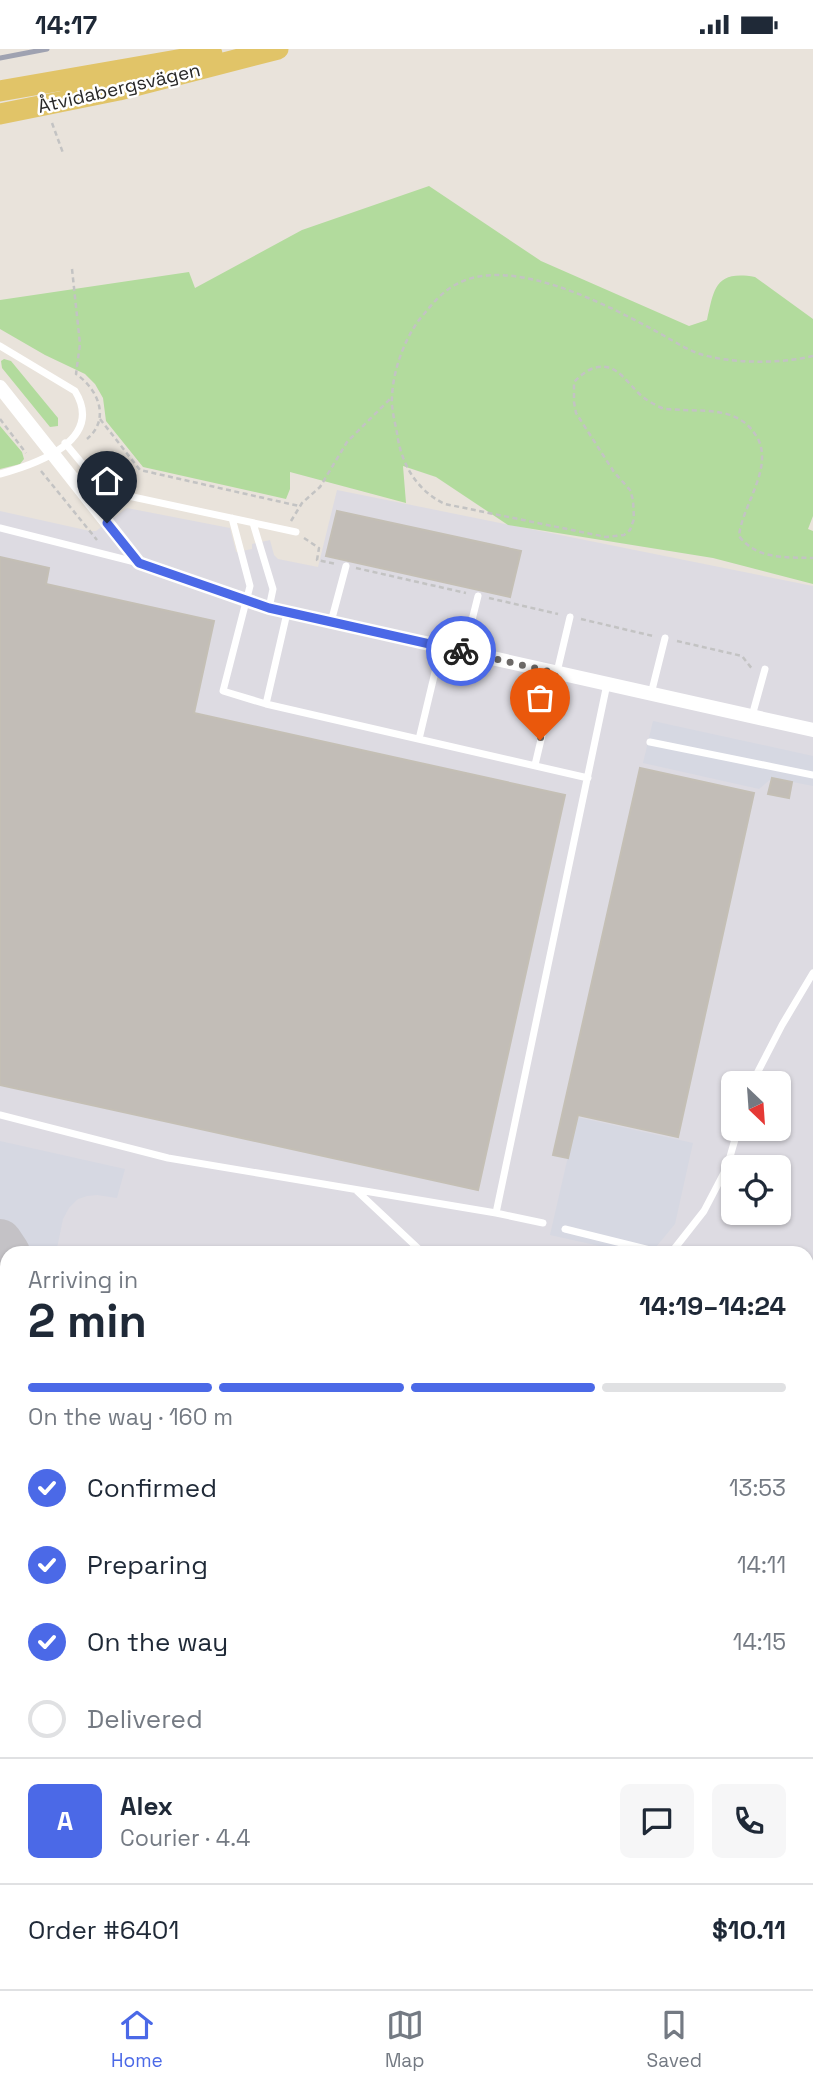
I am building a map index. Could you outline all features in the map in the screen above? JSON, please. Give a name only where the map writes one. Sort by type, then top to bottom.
[{"type":"main road","name":"Åtvidabergsvägen","points":[[0,91],[245,49]]},
{"type":"main road","name":"Åtvidabergsvägen","points":[[0,114],[119,90],[278,49]]},
{"type":"street","points":[[0,387],[139,563],[288,613],[813,730]]},
{"type":"lane","points":[[0,346],[75,391],[82,402],[84,416],[79,433],[52,454],[35,464],[0,474]]},
{"type":"lane","points":[[65,443],[104,491],[296,532]]},
{"type":"lane","points":[[232,518],[250,586],[223,691],[266,704],[588,778]]},
{"type":"lane","points":[[253,523],[273,589],[269,608]]},
{"type":"lane","points":[[0,528],[139,563]]},
{"type":"lane","points":[[331,622],[346,566]]},
{"type":"lane","points":[[464,652],[478,596]]},
{"type":"lane","points":[[266,704],[288,613]]},
{"type":"lane","points":[[535,765],[570,617]]},
{"type":"lane","points":[[651,694],[665,638]]},
{"type":"lane","points":[[419,739],[441,647]]},
{"type":"lane","points":[[752,716],[765,669]]},
{"type":"lane","points":[[496,1213],[607,684]]},
{"type":"lane","points":[[650,742],[813,775]]},
{"type":"lane","points":[[758,1071],[813,973]]},
{"type":"lane","points":[[0,1115],[168,1158],[543,1223]]},
{"type":"lane","points":[[676,1246],[709,1200],[727,1167],[735,1141]]},
{"type":"lane","points":[[356,1190],[416,1246]]},
{"type":"lane","points":[[565,1229],[634,1246]]},
{"type":"path","points":[[51,121],[62,152]]},
{"type":"path","points":[[72,269],[80,344],[76,374]]},
{"type":"path","points":[[813,356],[731,361],[696,353],[601,302],[540,281],[485,276],[456,283],[440,295],[414,326],[399,362],[392,397],[399,452],[411,476],[432,498],[457,507],[606,537],[624,535],[630,530],[634,519],[630,490],[614,472],[576,412],[574,382],[582,373],[593,367],[607,366],[616,370],[645,399],[665,409],[726,412],[743,419],[758,439],[762,450],[761,466],[741,522],[739,537],[754,551],[767,556],[813,558]]},
{"type":"path","points":[[286,530],[299,506],[320,487],[347,442],[392,397]]},
{"type":"path","points":[[100,418],[140,470],[299,506]]},
{"type":"path","points":[[0,419],[90,531],[105,555]]},
{"type":"path","points":[[296,532],[319,548],[317,560],[742,656],[762,680]]},
{"type":"shaded area","points":[[337,490],[813,586],[813,1246],[0,1246],[0,511],[96,531],[127,508],[230,528],[236,552],[252,549],[252,544],[270,540],[274,555],[278,559],[318,567]]},
{"type":"shaded area","points":[[653,721],[813,756],[813,786],[772,778],[759,789],[643,763]]},
{"type":"shaded area","points":[[577,1117],[693,1143],[675,1224],[657,1246],[600,1246],[550,1235]]},
{"type":"shaded area","points":[[0,1141],[125,1169],[117,1198],[87,1196],[78,1199],[69,1208],[63,1219],[57,1246],[0,1246]]},
{"type":"green space","points":[[429,186],[541,261],[689,326],[707,320],[715,291],[724,279],[732,276],[755,277],[813,319],[813,516],[808,529],[813,531],[813,584],[713,558],[508,525],[436,477],[403,466],[406,503],[290,472],[290,489],[286,499],[143,467],[106,421],[103,398],[85,374],[0,329],[0,300],[189,272],[195,288],[302,230]]},
{"type":"green space","points":[[1,361],[11,361],[58,418],[58,426],[50,427],[2,368]]},
{"type":"green space","points":[[0,426],[22,452],[24,459],[20,464],[0,469]]},
{"type":"building","points":[[337,511],[521,551],[510,597],[326,556]]},
{"type":"building","points":[[0,557],[49,568],[46,584],[214,621],[194,713],[565,795],[478,1190],[0,1085]]},
{"type":"building","points":[[640,768],[754,793],[678,1137],[578,1115],[568,1158],[553,1155]]},
{"type":"building","points":[[772,778],[792,782],[789,798],[768,794]]},
{"type":"taxiway","points":[[0,1241],[3,1246]]},
{"type":"railway","points":[[0,58],[47,49]]},
{"type":"way so far","points":[[461,651],[556,673],[540,740]]},
{"type":"route","points":[[107,523],[139,563],[269,608],[461,651]]}]
